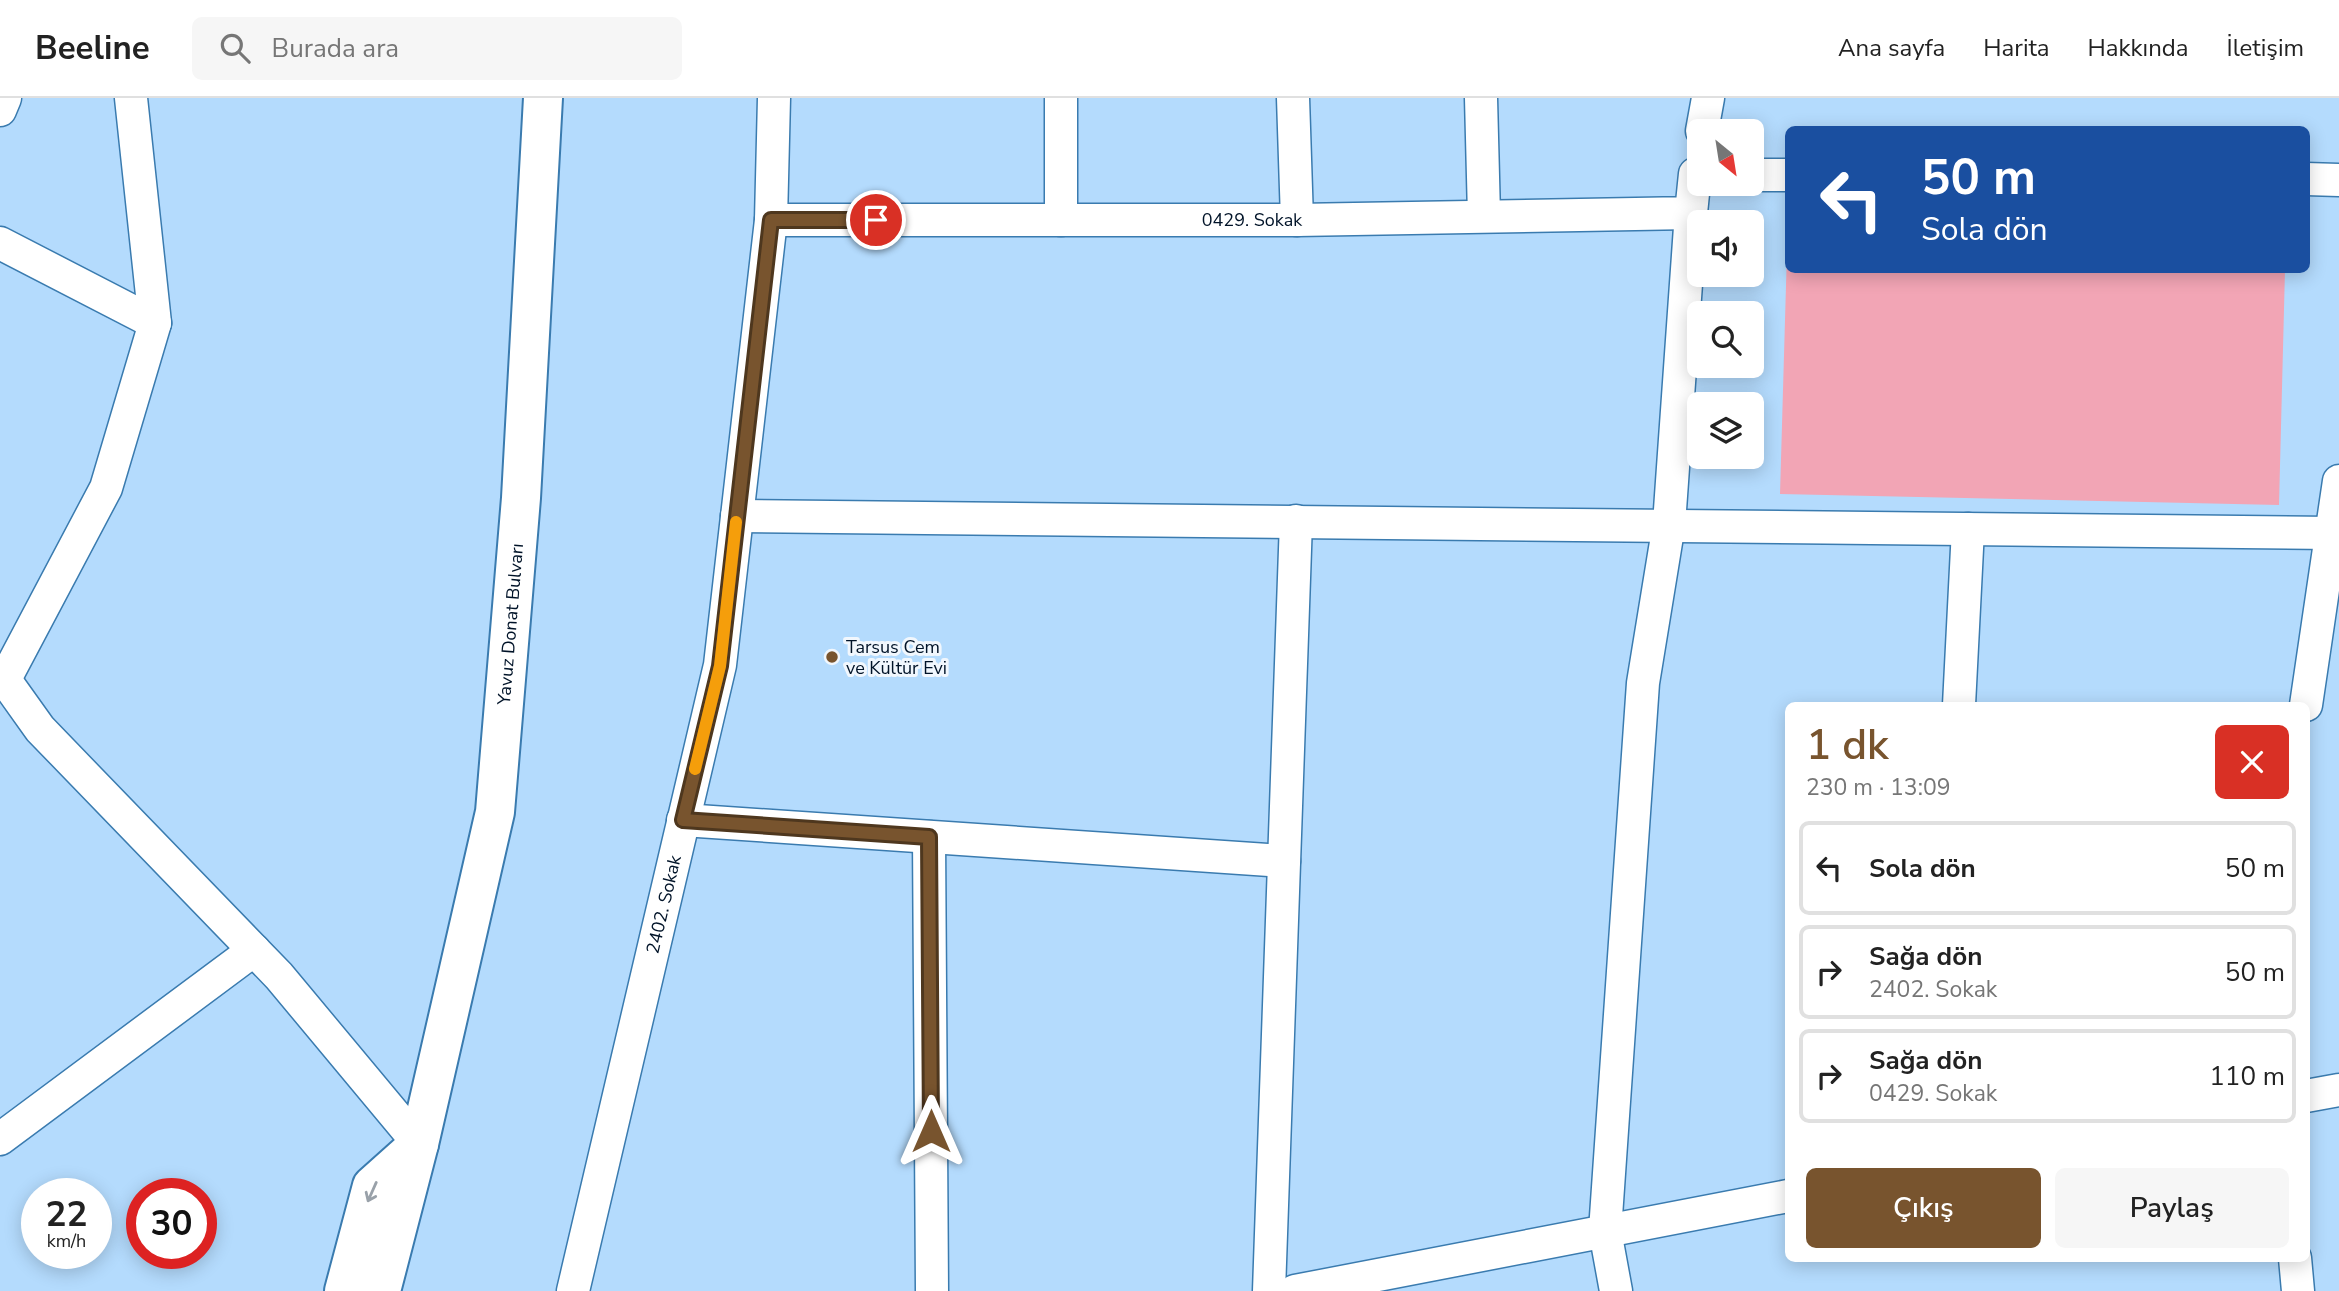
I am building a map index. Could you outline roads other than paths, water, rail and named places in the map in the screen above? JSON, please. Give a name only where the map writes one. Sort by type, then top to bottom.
[{"type":"street","points":[[0,110],[5,98]]},
{"type":"street","points":[[131,98],[155,323],[106,488],[3,676],[40,729],[279,976],[419,1144],[372,1185],[344,1291]]},
{"type":"street","name":"Yavuz Donat Bulvarı","points":[[380,1291],[419,1144],[495,812],[521,498],[543,98]]},
{"type":"street","name":"2402. Sokak","points":[[573,1291],[720,666],[771,220],[774,98]]},
{"type":"street","points":[[1060,98],[1061,220]]},
{"type":"street","points":[[1293,98],[1297,220]]},
{"type":"street","points":[[1482,98],[1484,216]]},
{"type":"street","points":[[1704,119],[1708,98]]},
{"type":"street","points":[[1764,175],[1785,175]]},
{"type":"street","points":[[2310,179],[2339,180]]},
{"type":"street","name":"0429. Sokak","points":[[771,220],[1297,220],[1687,213]]},
{"type":"street","points":[[0,243],[155,323]]},
{"type":"street","points":[[1616,1291],[1605,1231],[1643,683],[1669,524],[1687,270]]},
{"type":"street","points":[[2307,702],[2329,618],[2332,533],[2339,481]]},
{"type":"street","points":[[737,516],[2332,533]]},
{"type":"street","points":[[1269,1291],[1296,521]]},
{"type":"street","points":[[1959,702],[1968,528]]},
{"type":"street","points":[[683,820],[1284,861]]},
{"type":"street","points":[[929,837],[932,1291]]},
{"type":"street","points":[[0,1139],[254,950]]},
{"type":"street","points":[[2310,1095],[2339,1090]]},
{"type":"street","points":[[1295,1291],[1785,1197]]},
{"type":"street","points":[[2295,1262],[2298,1291]]},
{"type":"place","name":"Tarsus Cem ve Kültür Evi","points":[[832,657]]}]
